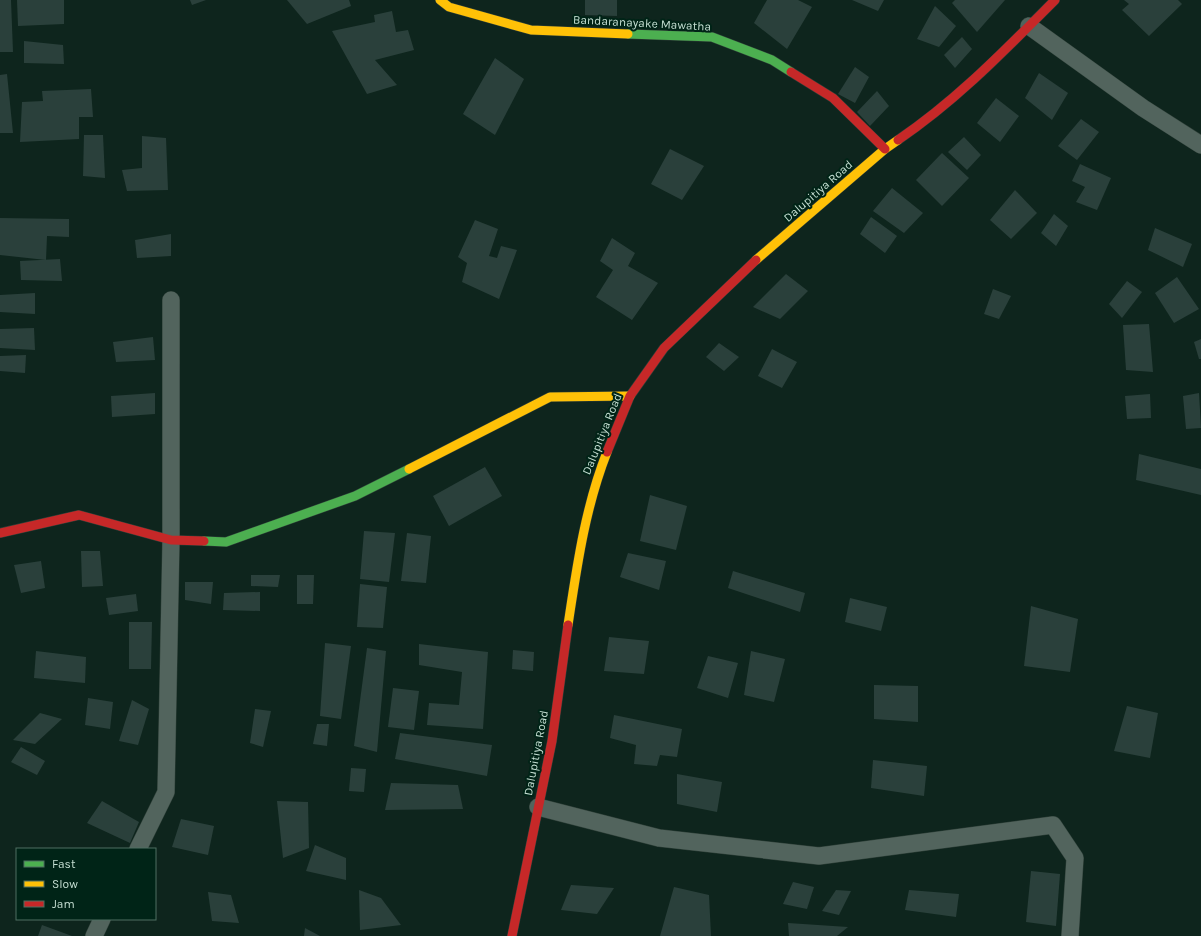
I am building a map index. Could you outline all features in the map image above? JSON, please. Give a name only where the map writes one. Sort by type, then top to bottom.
[{"type":"street","name":"Bandaranayake Mawatha","points":[[440,0],[449,7],[531,30],[712,37],[772,60],[833,98],[885,149]]},
{"type":"street","name":"Dalupitiya Road","points":[[512,936],[552,741],[584,524],[596,480],[630,396],[664,348],[739,275],[885,149],[920,125],[979,76],[1055,0]]},
{"type":"street","points":[[1029,26],[1143,108],[1201,145]]},
{"type":"street","points":[[138,848],[166,792],[171,540],[170,300]]},
{"type":"street","points":[[0,532],[79,515],[99,519],[171,540],[226,542],[355,496],[550,397],[630,396]]},
{"type":"street","points":[[538,807],[659,838],[819,856],[1053,826],[1075,858],[1070,936]]},
{"type":"street","points":[[94,936],[102,920]]},
{"type":"building","points":[[0,0],[11,0],[13,52],[0,52]]},
{"type":"building","points":[[17,0],[64,0],[64,24],[18,26]]},
{"type":"building","points":[[190,0],[206,0],[192,5]]},
{"type":"building","points":[[287,0],[349,0],[351,6],[307,24]]},
{"type":"building","points":[[585,0],[617,0],[617,16],[585,15]]},
{"type":"building","points":[[767,0],[798,0],[812,7],[787,49],[754,23]]},
{"type":"building","points":[[852,0],[884,0],[878,11]]},
{"type":"building","points":[[955,0],[1005,0],[977,32],[952,3]]},
{"type":"building","points":[[1124,0],[1178,0],[1182,4],[1149,36],[1122,10],[1129,4]]},
{"type":"building","points":[[935,6],[956,26],[939,47],[917,39]]},
{"type":"building","points":[[392,11],[396,32],[408,30],[414,50],[375,60],[397,85],[367,94],[332,31],[375,22],[374,15]]},
{"type":"building","points":[[962,37],[972,49],[955,68],[944,55]]},
{"type":"building","points":[[24,41],[63,45],[64,64],[24,63]]},
{"type":"building","points":[[495,58],[524,79],[495,135],[463,114]]},
{"type":"building","points":[[855,67],[869,77],[855,103],[838,94]]},
{"type":"building","points":[[1039,73],[1068,93],[1052,120],[1025,98]]},
{"type":"building","points":[[7,74],[13,133],[0,133],[0,75]]},
{"type":"building","points":[[91,89],[93,117],[79,117],[79,139],[20,142],[22,102],[43,101],[42,91]]},
{"type":"building","points":[[877,91],[889,106],[870,126],[857,112]]},
{"type":"building","points":[[996,98],[1019,116],[1000,142],[977,123]]},
{"type":"building","points":[[1081,119],[1099,132],[1077,160],[1058,146]]},
{"type":"building","points":[[84,135],[103,135],[105,178],[83,176]]},
{"type":"building","points":[[142,136],[166,138],[168,190],[127,191],[122,170],[142,168]]},
{"type":"building","points":[[964,137],[981,155],[967,170],[948,152]]},
{"type":"building","points":[[670,149],[704,166],[682,200],[651,184]]},
{"type":"building","points":[[942,153],[969,178],[942,206],[916,180]]},
{"type":"building","points":[[1080,164],[1111,178],[1097,210],[1076,202],[1085,187],[1072,181]]},
{"type":"building","points":[[892,188],[923,213],[904,233],[873,211]]},
{"type":"building","points":[[1015,190],[1037,213],[1011,239],[990,220]]},
{"type":"building","points":[[1054,214],[1068,226],[1056,246],[1041,233]]},
{"type":"building","points":[[871,217],[897,236],[885,253],[860,234]]},
{"type":"building","points":[[0,218],[69,219],[69,237],[47,236],[46,260],[0,255]]},
{"type":"building","points":[[475,220],[498,229],[489,256],[497,258],[501,246],[517,250],[499,299],[462,282],[467,263],[458,257]]},
{"type":"building","points":[[1155,228],[1192,244],[1183,267],[1148,250]]},
{"type":"building","points":[[171,234],[171,256],[137,258],[135,240]]},
{"type":"building","points":[[612,238],[635,253],[628,266],[658,283],[632,320],[596,297],[613,270],[600,261]]},
{"type":"building","points":[[60,259],[62,281],[21,280],[20,261]]},
{"type":"building","points":[[786,274],[808,291],[780,319],[753,307]]},
{"type":"building","points":[[1177,277],[1199,309],[1174,323],[1155,293]]},
{"type":"building","points":[[1127,281],[1142,292],[1122,318],[1109,304]]},
{"type":"building","points":[[993,289],[1011,296],[999,319],[984,314]]},
{"type":"building","points":[[35,293],[35,314],[0,312],[0,295]]},
{"type":"building","points":[[1149,324],[1153,372],[1126,370],[1123,325]]},
{"type":"building","points":[[34,328],[35,350],[0,348],[0,329]]},
{"type":"building","points":[[153,337],[155,360],[116,362],[113,342]]},
{"type":"building","points":[[1201,339],[1201,359],[1199,359],[1194,342]]},
{"type":"building","points":[[719,343],[739,357],[724,371],[706,357]]},
{"type":"building","points":[[772,349],[797,362],[782,388],[758,376]]},
{"type":"building","points":[[26,355],[25,373],[0,371],[0,356]]},
{"type":"building","points":[[155,393],[155,414],[112,417],[111,396]]},
{"type":"building","points":[[1199,393],[1201,428],[1186,429],[1183,396]]},
{"type":"building","points":[[1150,394],[1151,418],[1127,419],[1125,396]]},
{"type":"building","points":[[1139,454],[1201,469],[1201,495],[1136,480]]},
{"type":"building","points":[[485,467],[502,496],[449,526],[433,496]]},
{"type":"building","points":[[650,495],[687,506],[676,550],[640,541]]},
{"type":"building","points":[[364,531],[395,533],[389,582],[360,579]]},
{"type":"building","points":[[407,533],[431,536],[426,583],[401,581]]},
{"type":"building","points":[[81,551],[100,551],[103,586],[82,587]]},
{"type":"building","points":[[628,553],[666,561],[659,590],[620,577]]},
{"type":"building","points":[[41,561],[45,588],[21,593],[14,565]]},
{"type":"building","points":[[733,571],[805,593],[800,612],[728,588]]},
{"type":"building","points":[[251,575],[280,575],[278,587],[251,586]]},
{"type":"building","points":[[297,575],[314,575],[313,604],[297,604]]},
{"type":"building","points":[[185,582],[213,582],[211,604],[185,600]]},
{"type":"building","points":[[360,584],[387,587],[383,628],[357,627]]},
{"type":"building","points":[[260,592],[260,611],[223,610],[224,593]]},
{"type":"building","points":[[136,594],[138,611],[109,615],[106,598]]},
{"type":"building","points":[[850,598],[887,607],[881,631],[845,622]]},
{"type":"building","points":[[1031,606],[1078,619],[1070,672],[1024,666]]},
{"type":"building","points":[[129,622],[152,622],[151,669],[129,669]]},
{"type":"building","points":[[609,637],[649,641],[644,674],[604,671]]},
{"type":"building","points":[[325,643],[351,646],[341,719],[320,716]]},
{"type":"building","points":[[419,644],[488,652],[483,729],[427,725],[429,703],[459,705],[462,672],[419,665]]},
{"type":"building","points":[[367,648],[386,651],[377,752],[354,746]]},
{"type":"building","points":[[513,650],[534,652],[533,671],[512,669]]},
{"type":"building","points":[[36,651],[86,657],[85,683],[34,678]]},
{"type":"building","points":[[751,651],[785,659],[774,702],[744,695]]},
{"type":"building","points":[[708,656],[738,663],[728,698],[697,688]]},
{"type":"building","points":[[874,685],[918,686],[918,722],[874,719]]},
{"type":"building","points":[[393,688],[419,691],[414,730],[388,727]]},
{"type":"building","points":[[88,698],[113,702],[110,729],[85,725]]},
{"type":"building","points":[[132,700],[149,709],[138,745],[119,741]]},
{"type":"building","points":[[1127,706],[1158,713],[1150,758],[1114,751]]},
{"type":"building","points":[[255,709],[271,711],[263,747],[250,743]]},
{"type":"building","points":[[40,713],[62,719],[35,744],[13,740]]},
{"type":"building","points":[[614,715],[682,729],[677,757],[660,755],[657,766],[634,764],[636,745],[610,738]]},
{"type":"building","points":[[317,724],[329,724],[327,746],[313,744]]},
{"type":"building","points":[[400,733],[492,745],[487,776],[395,759]]},
{"type":"building","points":[[21,747],[45,761],[37,775],[11,762]]},
{"type":"building","points":[[873,760],[927,766],[924,796],[871,788]]},
{"type":"building","points":[[351,768],[366,769],[364,792],[349,791]]},
{"type":"building","points":[[677,774],[722,782],[717,812],[677,804]]},
{"type":"building","points":[[391,783],[458,785],[463,809],[385,810]]},
{"type":"building","points":[[102,801],[139,822],[130,843],[87,823]]},
{"type":"building","points":[[277,801],[308,802],[309,848],[283,858]]},
{"type":"building","points":[[181,819],[214,826],[208,855],[172,847]]},
{"type":"building","points":[[315,845],[346,858],[346,880],[306,871]]},
{"type":"building","points":[[1031,871],[1060,874],[1056,926],[1026,922]]},
{"type":"building","points":[[793,882],[814,887],[807,909],[783,904]]},
{"type":"building","points":[[571,885],[614,888],[597,914],[561,910]]},
{"type":"building","points":[[674,887],[709,895],[711,936],[660,936]]},
{"type":"building","points":[[359,890],[381,898],[401,925],[360,930]]},
{"type":"building","points":[[836,890],[851,891],[839,915],[822,911]]},
{"type":"building","points":[[909,890],[959,894],[956,917],[905,910]]},
{"type":"building","points":[[208,892],[231,895],[239,923],[212,921]]},
{"type":"building","points":[[788,923],[848,927],[837,936],[789,936]]},
{"type":"building","points":[[42,925],[72,936],[38,936]]},
{"type":"building","points":[[305,928],[320,936],[304,936]]},
{"type":"traffic: fast","points":[[628,34],[712,37],[772,60],[791,72]]},
{"type":"traffic: fast","points":[[204,541],[226,542],[355,496],[409,469]]},
{"type":"traffic: slow","points":[[440,0],[449,7],[531,30],[628,34]]},
{"type":"traffic: slow","points":[[756,260],[885,149],[898,140]]},
{"type":"traffic: slow","points":[[409,469],[550,397],[630,396]]},
{"type":"traffic: slow","points":[[568,625],[578,559],[587,516],[599,473],[607,452]]},
{"type":"traffic: jam","points":[[898,140],[920,125],[980,74],[1055,0]]},
{"type":"traffic: jam","points":[[791,72],[833,98],[885,149]]},
{"type":"traffic: jam","points":[[607,452],[630,396],[664,348],[756,260]]},
{"type":"traffic: jam","points":[[0,533],[79,515],[171,540],[204,541]]},
{"type":"traffic: jam","points":[[512,936],[552,741],[568,625]]}]
